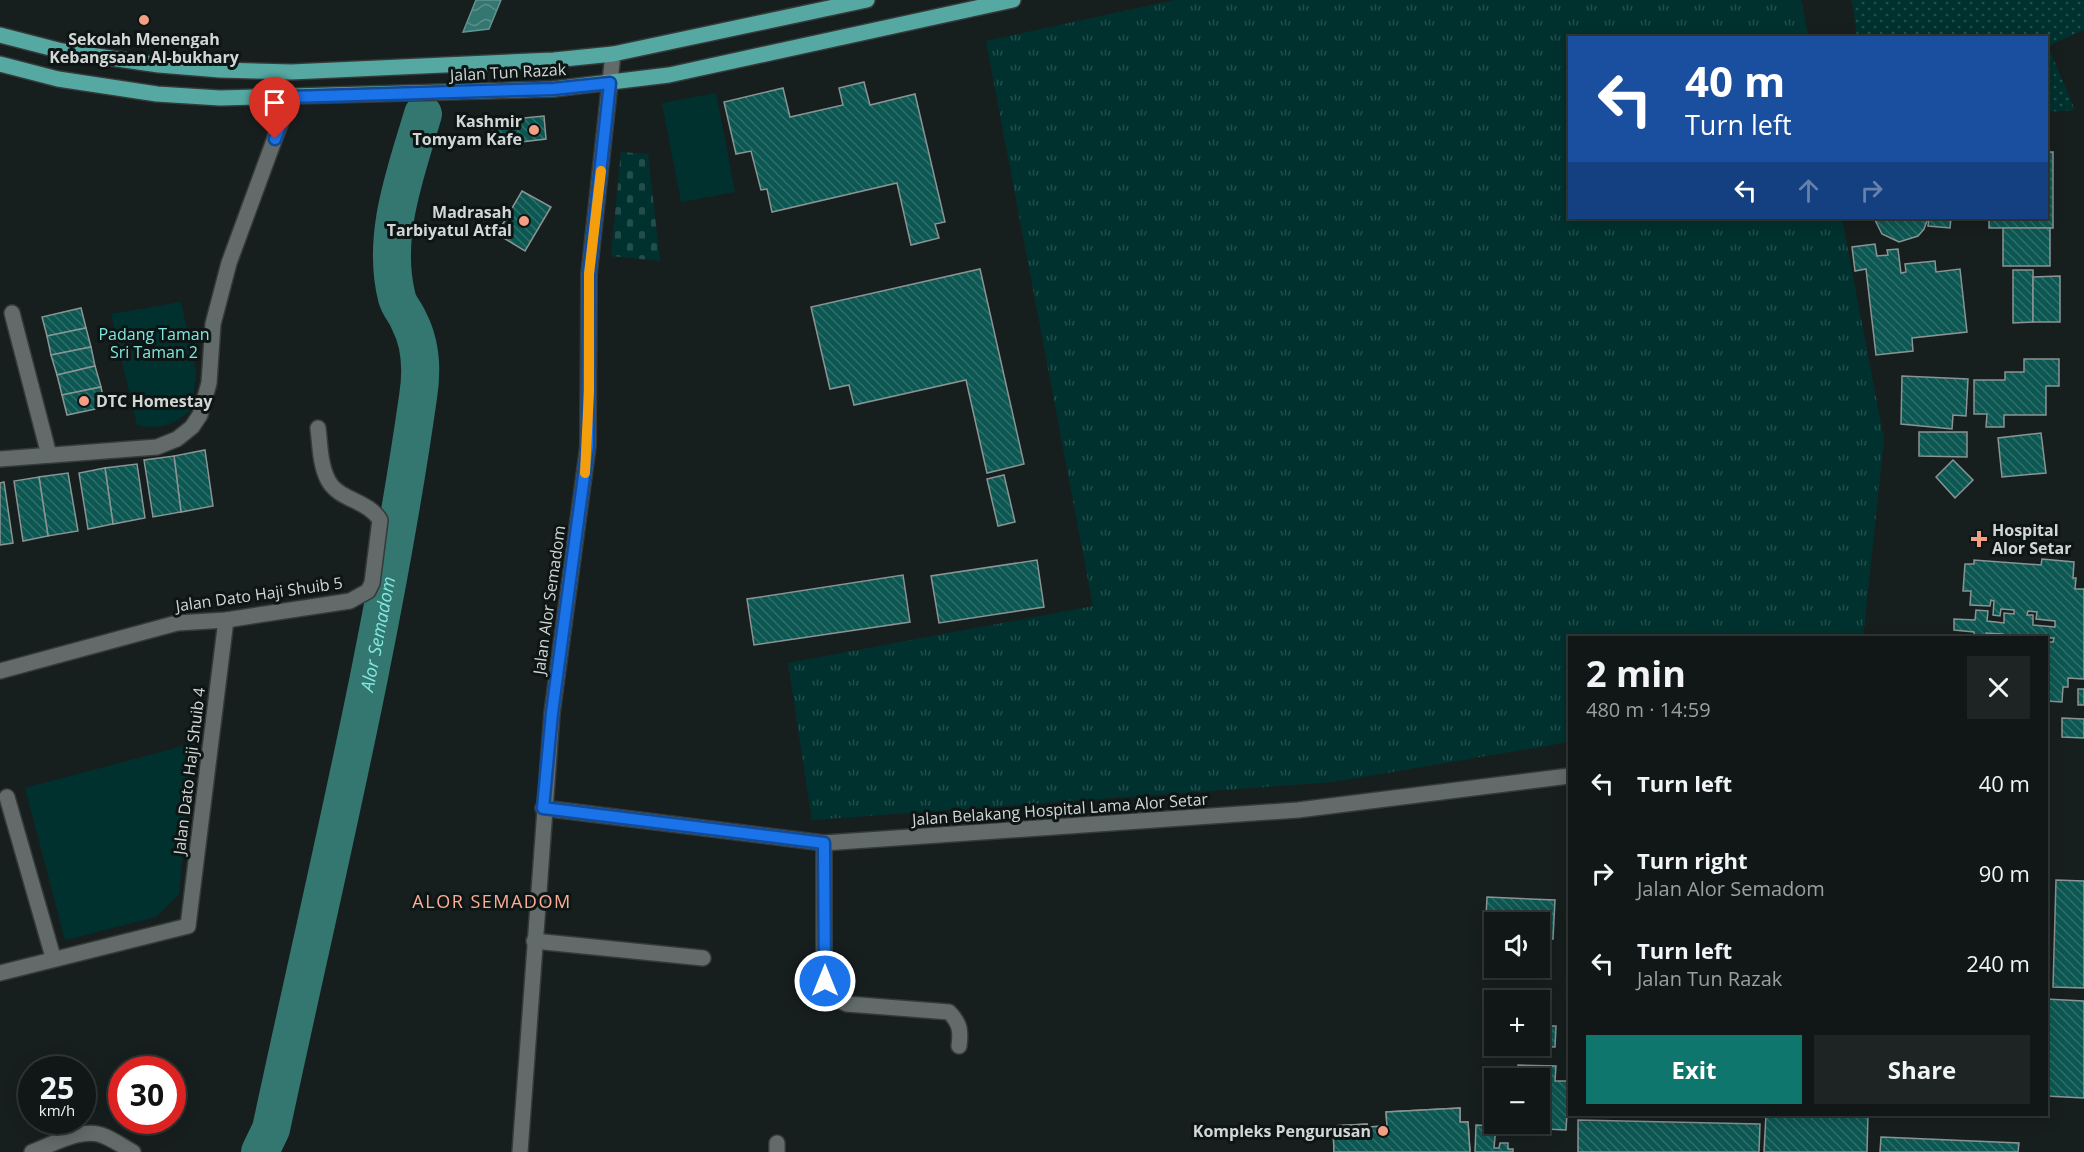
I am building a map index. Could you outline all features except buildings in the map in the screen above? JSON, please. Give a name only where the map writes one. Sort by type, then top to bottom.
[{"type":"main road","name":"Jalan Tun Razak","points":[[0,35],[62,51],[220,70],[291,72],[554,60],[613,54],[867,0]]},
{"type":"main road","name":"Jalan Tun Razak","points":[[0,64],[58,79],[157,94],[220,98],[553,89],[669,75],[1013,0]]},
{"type":"street","name":"Jalan Alor Semadom","points":[[520,1152],[543,808],[552,713],[588,446],[589,274],[613,54]]},
{"type":"street","points":[[0,459],[157,447],[177,439],[192,427],[200,415],[209,383],[213,324],[229,263],[290,97]]},
{"type":"street","points":[[12,313],[48,455]]},
{"type":"street","name":"Jalan Dato Haji Shuib 5","points":[[0,672],[177,623],[226,620],[350,601],[368,591],[372,583],[381,520],[368,505],[332,486],[326,473],[318,428]]},
{"type":"street","name":"Jalan Dato Haji Shuib 4","points":[[53,957],[188,926],[226,620]]},
{"type":"street","name":"Jalan Belakang Hospital Lama Alor Setar","points":[[543,808],[824,843],[1298,810],[1568,776]]},
{"type":"street","points":[[0,973],[53,957],[7,797]]},
{"type":"street","points":[[824,843],[825,981],[828,991],[835,999],[847,1004],[949,1012],[957,1020],[961,1031],[959,1046]]},
{"type":"street","points":[[534,940],[703,958]]},
{"type":"street","points":[[32,1152],[83,1134],[93,1133],[103,1135],[133,1152]]},
{"type":"green space","points":[[1174,0],[1801,0],[1809,36],[1568,36],[1568,219],[1842,219],[1884,440],[1863,636],[1568,636],[1568,742],[1333,782],[812,820],[788,663],[1093,606],[986,41]]},
{"type":"green space","points":[[1852,0],[2084,0],[2084,30],[2048,46],[2048,36],[1857,36]]},
{"type":"green space","points":[[2048,46],[2075,110],[2048,112]]},
{"type":"green space","points":[[716,93],[735,192],[681,202],[662,103]]},
{"type":"green space","points":[[621,152],[648,154],[660,261],[611,256]]},
{"type":"green space","name":"Padang Taman Sri Taman 2","points":[[181,302],[196,372],[192,409],[167,425],[153,427],[137,425],[111,314]]},
{"type":"green space","points":[[194,743],[179,894],[156,917],[65,940],[25,788]]},
{"type":"water","points":[[476,0],[501,0],[489,29],[463,32]]},
{"type":"waterway","name":"Alor Semadom","points":[[260,1152],[271,1129],[331,855],[370,673],[404,489],[418,397],[420,368],[416,339],[397,298],[392,251],[403,181],[423,114]]},
{"type":"slow traffic","points":[[585,473],[588,446],[589,274],[601,171]]},
{"type":"place","name":"Sekolah Menengah Kebangsaan Al-bukhary","points":[[144,20]]},
{"type":"place","name":"Kashmir Tomyam Kafe","points":[[534,130]]},
{"type":"place","name":"Madrasah Tarbiyatul Atfal","points":[[524,221]]},
{"type":"place","name":"DTC Homestay","points":[[84,401]]},
{"type":"place","name":"Hospital Alor Setar","points":[[1979,539]]},
{"type":"place","name":"Kompleks Pengurusan","points":[[1383,1131]]},
{"type":"district","name":"ALOR SEMADOM","points":[[492,901]]},
{"type":"route","points":[[275,139],[290,97],[553,89],[610,83],[589,274],[588,446],[552,713],[543,808],[824,843],[825,981]]}]
